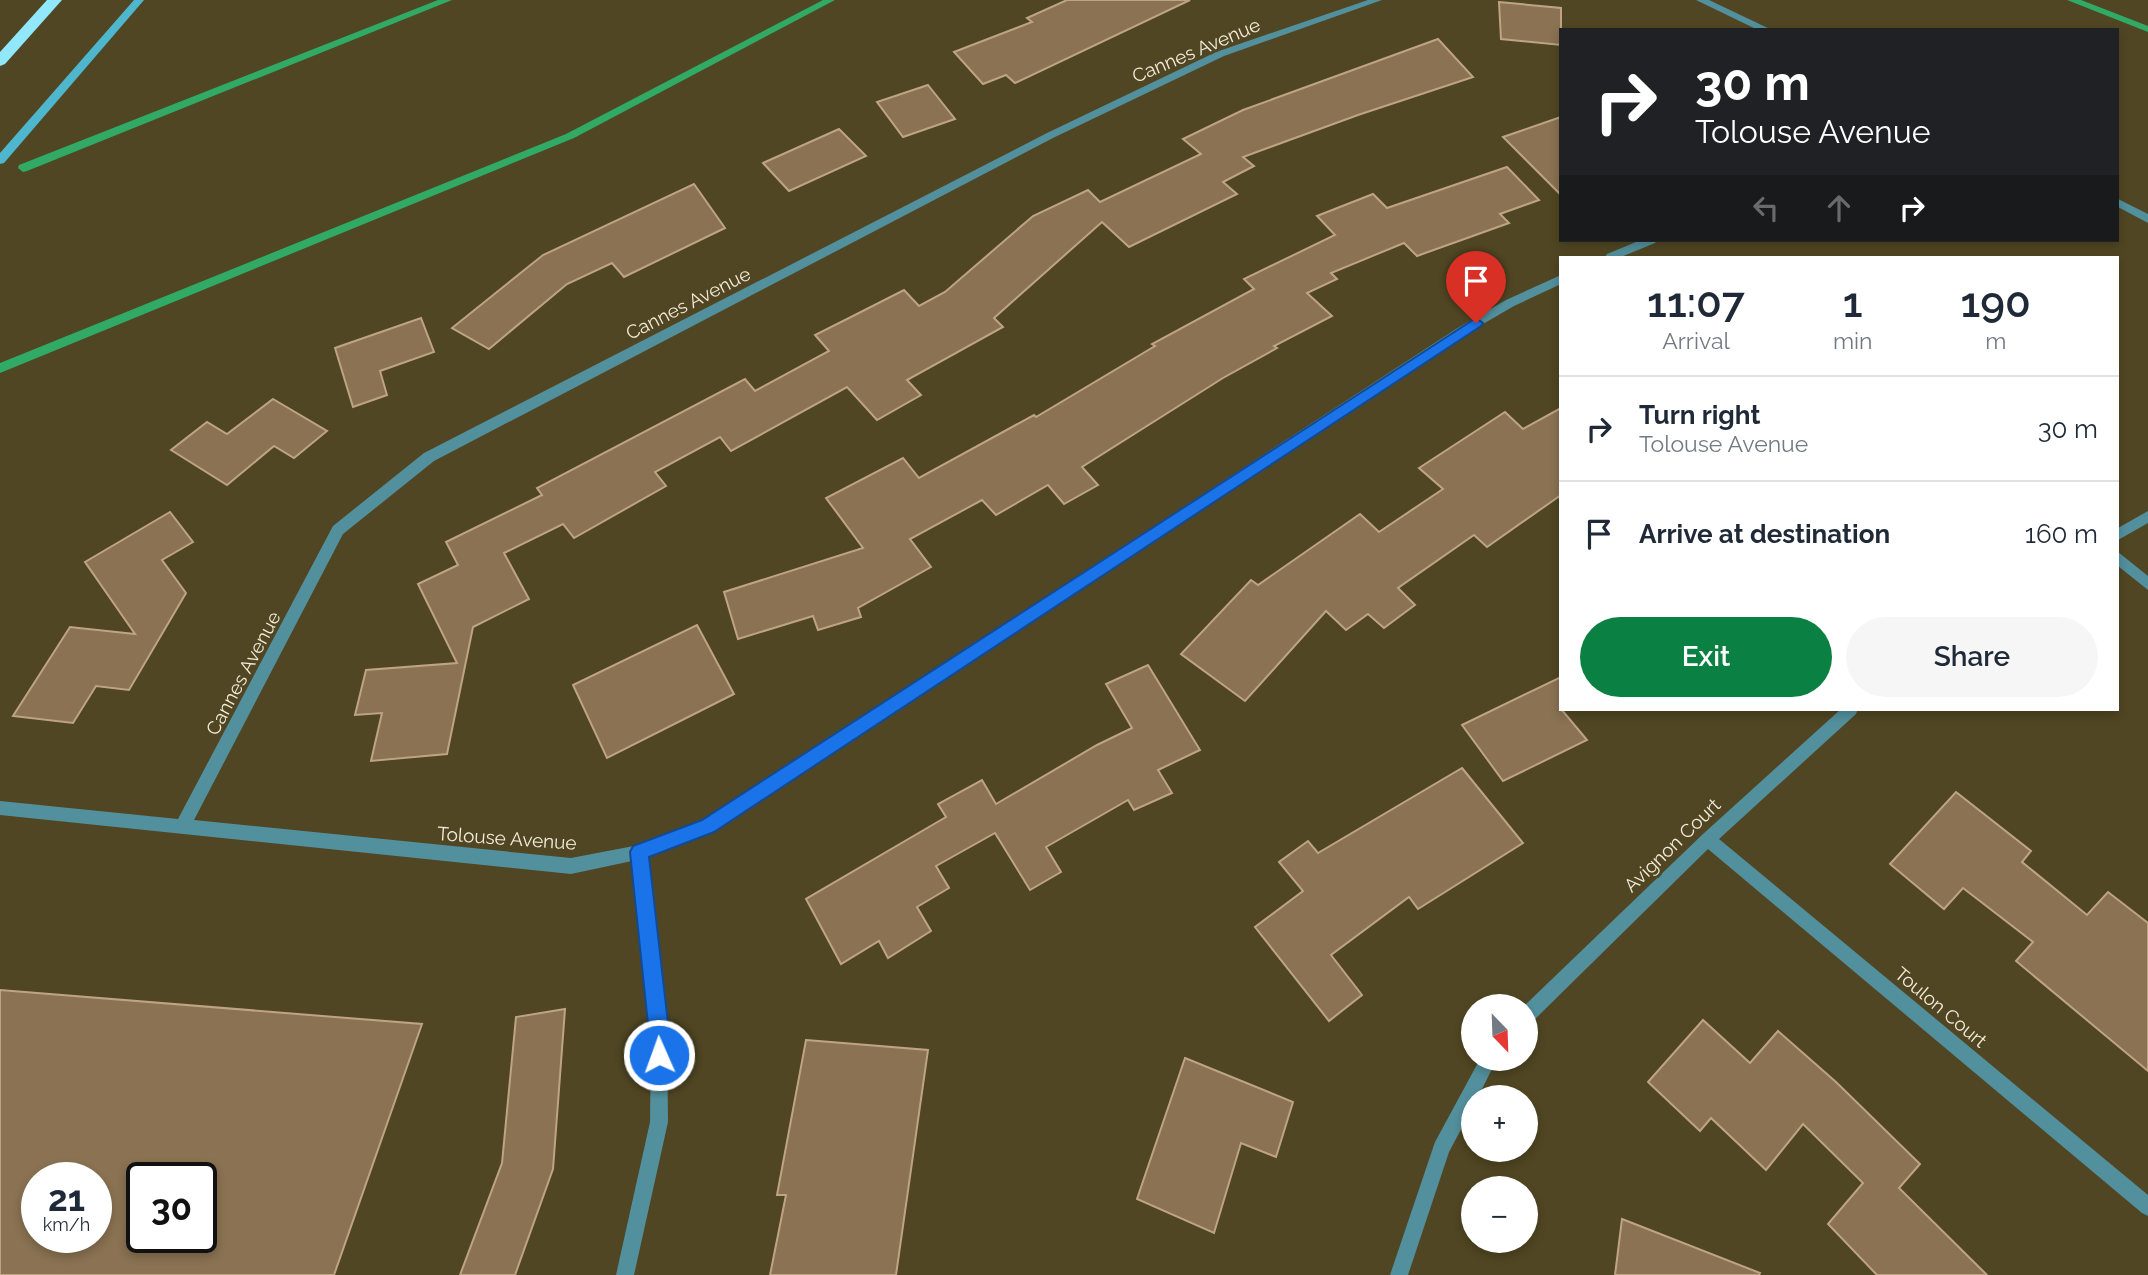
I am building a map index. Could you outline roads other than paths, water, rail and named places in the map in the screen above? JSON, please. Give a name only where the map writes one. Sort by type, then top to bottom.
[{"type":"highway","points":[[0,61],[55,0]]},
{"type":"main road","points":[[0,160],[139,0]]},
{"type":"street","name":"Cannes Avenue","points":[[182,827],[338,530],[429,457],[1051,135],[1220,54],[1377,0]]},
{"type":"street","points":[[1701,0],[1763,28]]},
{"type":"street","points":[[2119,204],[2148,219]]},
{"type":"street","points":[[1613,256],[1646,242]]},
{"type":"street","name":"Tolouse Avenue","points":[[0,808],[570,866],[639,852],[708,827],[1460,332],[1510,303],[1559,280]]},
{"type":"street","points":[[2119,534],[2148,516]]},
{"type":"street","points":[[2119,559],[2148,584]]},
{"type":"street","name":"Avignon Court","points":[[1538,1004],[1708,839],[1849,711]]},
{"type":"street","name":"Toulon Court","points":[[1708,839],[2148,1207]]},
{"type":"street","points":[[625,1275],[659,1122],[659,1032],[639,852]]},
{"type":"street","points":[[1399,1275],[1441,1148],[1483,1071]]},
{"type":"waterway","points":[[23,168],[447,0]]},
{"type":"waterway","points":[[0,368],[570,136],[830,0]]},
{"type":"waterway","points":[[2072,0],[2148,29]]}]
